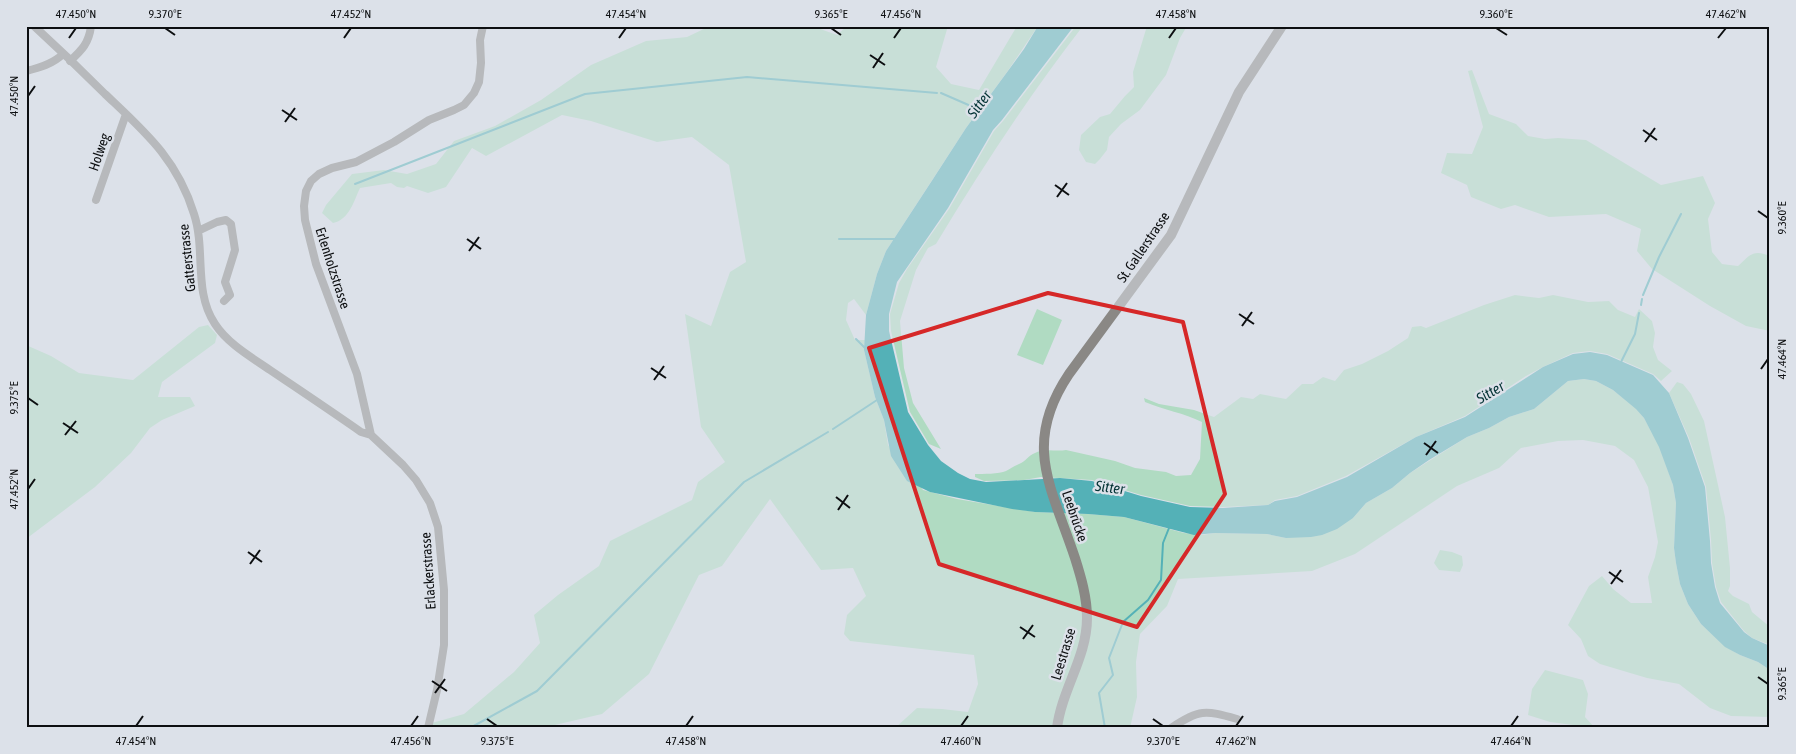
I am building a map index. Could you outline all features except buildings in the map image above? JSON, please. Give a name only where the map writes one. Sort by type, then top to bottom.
[{"type":"street","name":"Gatterstrasse","points":[[34,26],[152,138],[174,167],[187,192],[198,232],[204,298],[209,314],[221,332],[240,349],[296,388],[361,432],[371,435]]},
{"type":"street","points":[[70,61],[85,46],[89,38],[91,26]]},
{"type":"street","name":"Erlenholzstrasse","points":[[371,435],[357,374],[316,264],[305,220],[306,191],[311,181],[319,174],[332,168],[356,162],[394,142],[429,120],[464,105],[474,93],[479,82],[482,63],[480,40],[483,26]]},
{"type":"street","name":"St. Gallerstrasse","points":[[1044,454],[1043,440],[1046,422],[1057,392],[1171,235],[1239,92],[1282,26]]},
{"type":"street","points":[[26,72],[39,68],[63,54]]},
{"type":"street","name":"Holweg","points":[[96,200],[126,114]]},
{"type":"street","points":[[198,232],[216,222],[226,220],[231,224],[235,250],[226,282],[230,295],[224,301]]},
{"type":"street","name":"Erlackerstrasse","points":[[371,435],[410,471],[430,503],[438,527],[444,590],[444,645],[439,682],[428,728]]},
{"type":"street","name":"Leebrücke","points":[[1044,454],[1048,479],[1083,586]]},
{"type":"street","name":"Leestrasse","points":[[1057,728],[1061,707],[1082,652],[1086,634],[1086,606],[1083,586]]},
{"type":"street","points":[[1171,728],[1198,712],[1216,713],[1237,719]]},
{"type":"highlighted area","points":[[1048,293],[1183,322],[1225,494],[1137,627],[939,564],[869,348]]},
{"type":"green space","points":[[710,26],[812,26],[837,35],[847,26],[948,26],[936,67],[951,84],[979,90],[1017,26],[1038,26],[966,128],[886,251],[877,274],[866,315],[854,299],[848,303],[846,320],[855,340],[865,340],[864,350],[875,397],[884,420],[888,445],[923,490],[957,499],[1035,512],[1124,517],[1184,533],[1202,535],[1215,533],[1267,534],[1286,538],[1353,518],[1366,503],[1392,488],[1410,473],[1467,437],[1509,417],[1534,409],[1568,381],[1584,379],[1596,381],[1613,390],[1636,408],[1644,418],[1660,447],[1673,485],[1676,503],[1674,548],[1680,584],[1688,604],[1701,624],[1725,646],[1770,670],[1770,717],[1731,716],[1710,708],[1679,684],[1647,678],[1600,664],[1588,656],[1581,639],[1568,625],[1589,586],[1602,576],[1613,589],[1631,603],[1652,603],[1648,577],[1658,542],[1648,487],[1634,460],[1615,446],[1583,440],[1558,441],[1521,448],[1499,468],[1457,486],[1355,554],[1312,571],[1178,579],[1167,606],[1140,634],[1136,662],[1137,697],[1130,728],[895,728],[917,708],[968,712],[978,684],[974,655],[850,641],[844,634],[847,615],[866,596],[853,568],[821,570],[770,499],[722,566],[699,575],[649,674],[602,714],[542,728],[414,728],[464,714],[514,672],[540,643],[534,615],[558,595],[599,566],[610,541],[692,500],[698,482],[725,462],[701,427],[685,314],[711,326],[730,272],[746,262],[729,165],[692,137],[657,142],[591,121],[562,115],[486,156],[472,148],[446,187],[428,193],[407,186],[404,188],[397,187],[391,183],[360,188],[347,214],[339,221],[333,223],[322,213],[326,205],[352,174],[384,170],[407,174],[436,164],[454,141],[495,126],[541,100],[591,65],[646,41],[687,37]]},
{"type":"green space","points":[[1076,26],[1083,26],[1025,106],[970,188],[936,244],[928,248],[916,270],[900,321],[904,368],[913,403],[941,449],[929,444],[910,412],[891,331],[890,314],[899,283],[949,209],[994,131]]},
{"type":"green space","points":[[1147,26],[1187,26],[1180,38],[1166,75],[1140,110],[1121,124],[1109,137],[1107,150],[1100,159],[1095,164],[1086,162],[1079,150],[1081,135],[1100,117],[1110,114],[1134,87],[1133,72]]},
{"type":"green space","points":[[1472,70],[1489,114],[1516,124],[1528,136],[1545,139],[1586,140],[1661,185],[1703,176],[1715,203],[1708,219],[1712,252],[1722,264],[1738,266],[1749,256],[1756,253],[1770,256],[1770,331],[1746,326],[1710,306],[1652,269],[1637,251],[1641,229],[1606,214],[1549,217],[1515,205],[1501,209],[1471,197],[1467,185],[1441,173],[1447,153],[1472,154],[1483,127],[1468,71]]},
{"type":"green space","points":[[1515,295],[1539,298],[1553,295],[1588,302],[1609,301],[1618,310],[1635,317],[1639,309],[1652,321],[1655,333],[1653,347],[1658,360],[1672,371],[1661,381],[1653,374],[1607,354],[1590,351],[1573,353],[1526,376],[1465,416],[1416,437],[1346,476],[1297,496],[1275,500],[1268,505],[1190,506],[1141,495],[1092,480],[1041,477],[1024,480],[984,481],[975,477],[975,474],[1006,471],[1033,454],[1047,450],[1066,450],[1115,461],[1135,468],[1166,472],[1176,476],[1191,475],[1200,459],[1202,422],[1145,402],[1144,398],[1159,404],[1194,410],[1214,417],[1241,397],[1253,399],[1260,394],[1286,399],[1302,384],[1313,384],[1323,377],[1335,381],[1344,370],[1362,364],[1388,351],[1408,338],[1412,327],[1421,326],[1426,328]]},
{"type":"green space","points":[[1037,309],[1062,320],[1043,365],[1017,355]]},
{"type":"green space","points":[[208,325],[217,335],[215,343],[162,382],[158,397],[190,397],[195,406],[162,420],[150,428],[131,453],[95,487],[26,539],[26,345],[51,356],[79,373],[133,380],[199,327]]},
{"type":"green space","points":[[1677,382],[1683,384],[1691,394],[1704,421],[1725,517],[1730,568],[1730,586],[1728,591],[1733,596],[1749,604],[1752,612],[1770,627],[1770,645],[1752,638],[1744,631],[1721,602],[1712,563],[1706,487],[1689,438],[1669,393]]},
{"type":"green space","points":[[1440,550],[1462,556],[1463,565],[1460,572],[1439,570],[1434,563]]},
{"type":"green space","points":[[1545,670],[1583,680],[1588,694],[1585,717],[1595,728],[1576,728],[1573,725],[1550,722],[1528,715],[1532,689]]},
{"type":"water","name":"Sitter","points":[[1038,26],[1074,26],[993,130],[948,208],[897,282],[889,314],[889,331],[908,412],[928,445],[941,461],[970,479],[986,482],[1060,478],[1092,481],[1141,496],[1190,507],[1223,508],[1268,505],[1275,501],[1297,497],[1347,477],[1416,437],[1465,417],[1543,367],[1573,354],[1590,352],[1607,355],[1653,375],[1669,393],[1688,438],[1705,487],[1711,563],[1720,603],[1744,632],[1770,646],[1770,670],[1758,662],[1725,647],[1701,624],[1688,604],[1680,584],[1674,548],[1676,503],[1673,485],[1659,447],[1644,418],[1636,409],[1613,390],[1596,381],[1584,379],[1568,381],[1534,409],[1509,417],[1467,437],[1429,460],[1392,488],[1366,503],[1353,518],[1337,529],[1311,537],[1286,538],[1267,534],[1215,533],[1194,535],[1124,517],[1012,509],[930,492],[907,481],[891,456],[884,420],[875,397],[864,350],[866,315],[877,274],[886,251],[966,128],[1024,49]]},
{"type":"waterway","points":[[355,184],[585,94],[747,77],[937,93]]},
{"type":"waterway","name":"Sitter","points":[[941,93],[980,110]]},
{"type":"waterway","points":[[1643,295],[1659,257],[1681,214]]},
{"type":"waterway","points":[[839,239],[895,239]]},
{"type":"waterway","points":[[1641,305],[1642,299]]},
{"type":"waterway","points":[[1621,362],[1635,334],[1639,313]]},
{"type":"waterway","points":[[856,339],[865,348]]},
{"type":"waterway","points":[[833,429],[877,400]]},
{"type":"waterway","points":[[470,728],[537,691],[744,482],[828,432]]},
{"type":"waterway","points":[[1105,728],[1099,693],[1113,675],[1109,658],[1123,622],[1148,600],[1161,580],[1163,543],[1169,528]]}]
